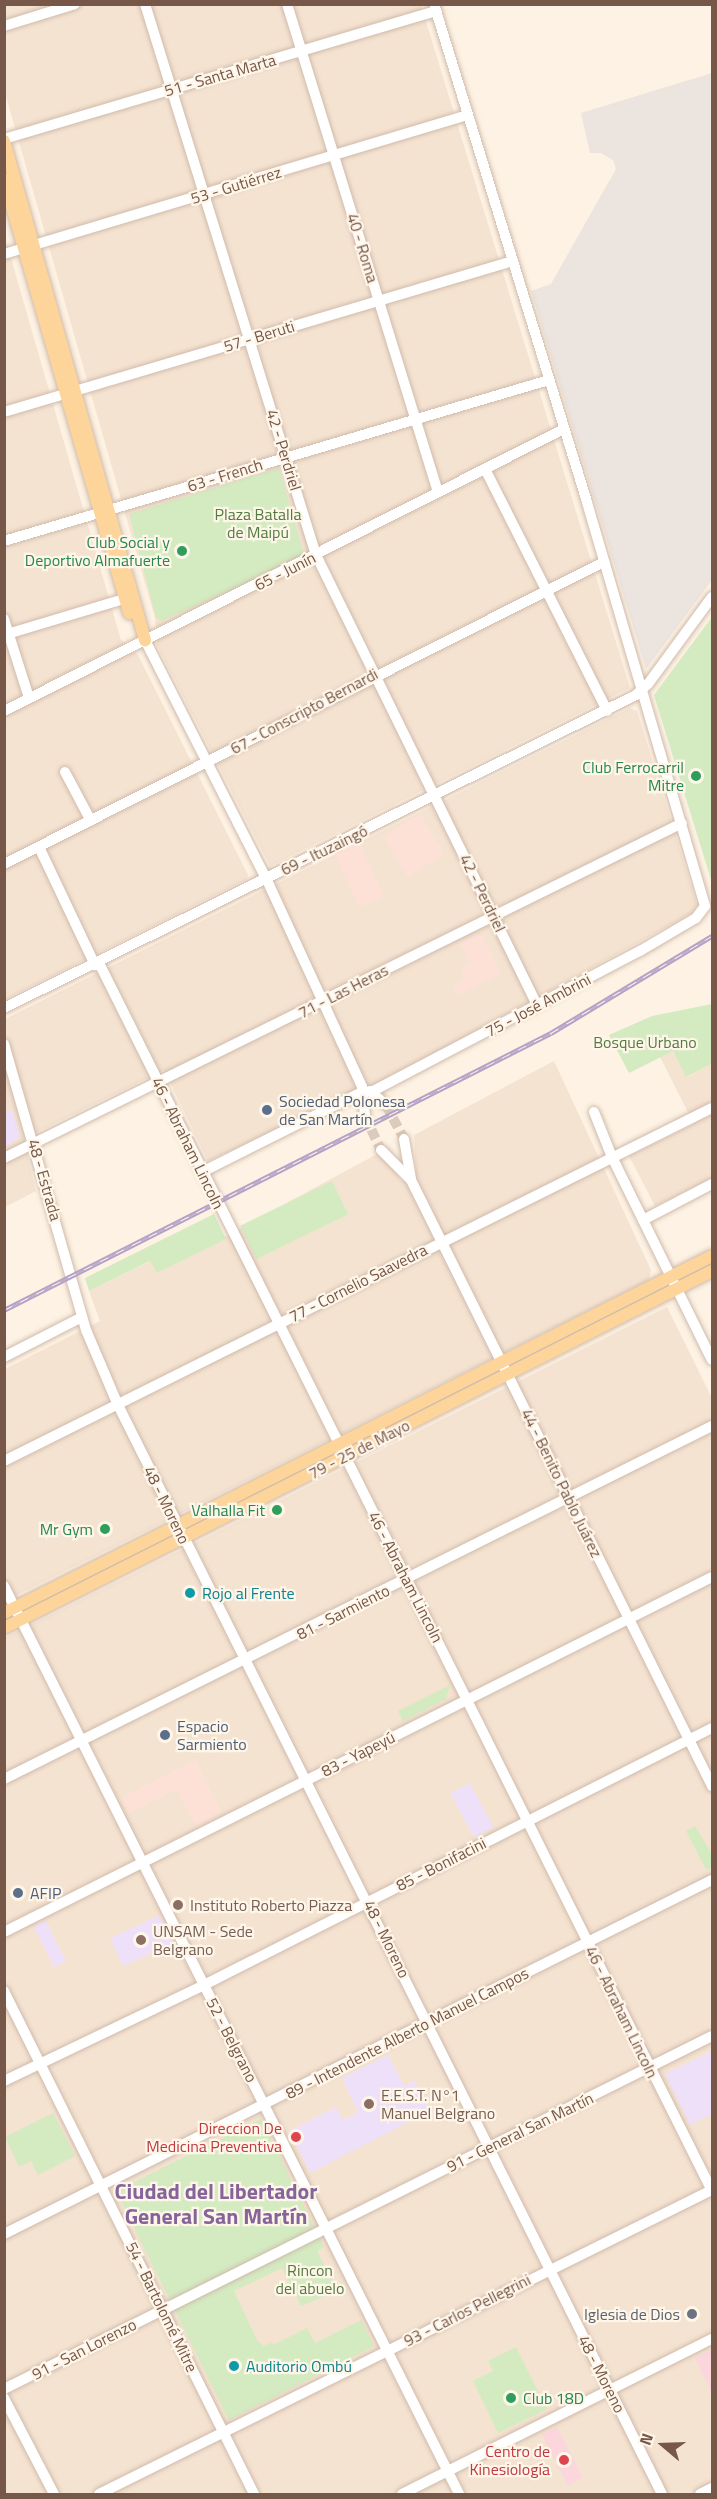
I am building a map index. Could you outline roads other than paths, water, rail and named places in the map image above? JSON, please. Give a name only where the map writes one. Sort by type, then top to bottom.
[{"type":"main road","points":[[4,140],[64,395],[105,511]]},
{"type":"main road","points":[[4,179],[29,246],[76,391],[129,598],[133,624],[145,640]]},
{"type":"main road","name":"79 - 25 de Mayo","points":[[4,1628],[508,1374],[674,1283],[712,1256]]},
{"type":"main road","name":"79 - 25 de Mayo","points":[[10,1610],[502,1361],[674,1283],[712,1271]]},
{"type":"street","points":[[4,26],[75,4]]},
{"type":"street","name":"42 - Perdriel","points":[[145,4],[316,555],[537,1005]]},
{"type":"street","name":"40 - Roma","points":[[287,4],[417,418],[438,492]]},
{"type":"street","points":[[435,8],[682,823]]},
{"type":"street","name":"51 - Santa Marta","points":[[4,140],[171,88],[302,52],[435,8]]},
{"type":"street","name":"53 - Gutiérrez","points":[[4,254],[468,116]]},
{"type":"street","name":"57 - Beruti","points":[[4,412],[513,261]]},
{"type":"street","name":"63 - French","points":[[4,541],[285,456],[549,380]]},
{"type":"street","name":"65 - Junín","points":[[4,711],[564,429]]},
{"type":"street","points":[[485,469],[607,711]]},
{"type":"street","name":"67 - Conscripto Bernardi","points":[[4,864],[375,674],[604,562]]},
{"type":"street","points":[[643,690],[712,597]]},
{"type":"street","points":[[7,634],[129,598]]},
{"type":"street","points":[[4,619],[29,698]]},
{"type":"street","points":[[145,640],[266,878],[365,1090],[365,1116]]},
{"type":"street","name":"69 - Ituzaingó","points":[[4,1008],[607,711],[643,690]]},
{"type":"street","points":[[65,772],[91,821]]},
{"type":"street","name":"75 - José Ambrini","points":[[202,1172],[537,1005],[640,951],[702,912],[704,902],[682,823]]},
{"type":"street","name":"71 - Las Heras","points":[[4,1158],[682,823]]},
{"type":"street","name":"46 - Abraham Lincoln","points":[[39,847],[159,1082],[712,2190]]},
{"type":"street","name":"48 - Estrada","points":[[4,1044],[82,1317]]},
{"type":"street","points":[[365,1090],[386,1105]]},
{"type":"street","name":"77 - Cornelio Saavedra","points":[[4,1461],[441,1241],[712,1108]]},
{"type":"street","points":[[594,1112],[612,1156],[712,1360]]},
{"type":"street","name":"44 - Benito Pablo Juárez","points":[[404,1139],[411,1180],[712,1786]]},
{"type":"street","name":"44 - Benito Pablo Juárez","points":[[381,1150],[411,1180]]},
{"type":"street","points":[[643,1220],[712,1184]]},
{"type":"street","points":[[4,1357],[82,1317]]},
{"type":"street","name":"48 - Moreno","points":[[82,1317],[118,1405],[183,1538],[368,1901],[488,2148],[662,2494]]},
{"type":"street","name":"81 - Sarmiento","points":[[4,1779],[247,1661],[712,1426]]},
{"type":"street","name":"83 - Yapeyú","points":[[4,1932],[712,1576]]},
{"type":"street","name":"52 - Belgrano","points":[[4,1586],[10,1610],[21,1620],[459,2494]]},
{"type":"street","name":"85 - Bonifacini","points":[[4,2081],[204,1985],[712,1728]]},
{"type":"street","name":"89 - Intendente Alberto Manuel Campos","points":[[4,2234],[712,1880]]},
{"type":"street","name":"54 - Bartolomé Mitre","points":[[4,1991],[254,2494]]},
{"type":"street","name":"91 - General San Martín","points":[[164,2309],[712,2036]]},
{"type":"street","name":"93 - Carlos Pellegrini","points":[[99,2494],[712,2190]]},
{"type":"street","name":"91 - San Lorenzo","points":[[4,2389],[164,2309]]},
{"type":"street","points":[[402,2494],[712,2339]]},
{"type":"street","points":[[4,2398],[54,2494]]},
{"type":"street","points":[[700,2494],[712,2488]]},
{"type":"tunnel","points":[[386,1105],[404,1139]]},
{"type":"tunnel","points":[[365,1116],[381,1150]]},
{"type":"railway","points":[[4,1310],[551,1033],[712,936]]},
{"type":"place","name":"Club Social y Deportivo Almafuerte","points":[[182,551]]},
{"type":"place","name":"Club Ferrocarril Mitre","points":[[696,776]]},
{"type":"place","name":"Sociedad Polonesa de San Martín","points":[[267,1110]]},
{"type":"place","name":"Valhalla Fit","points":[[277,1510]]},
{"type":"place","name":"Mr Gym","points":[[105,1529]]},
{"type":"place","name":"Rojo al Frente","points":[[190,1593]]},
{"type":"place","name":"Espacio Sarmiento","points":[[165,1735]]},
{"type":"place","name":"AFIP","points":[[18,1893]]},
{"type":"place","name":"Instituto Roberto Piazza","points":[[178,1905]]},
{"type":"place","name":"UNSAM - Sede Belgrano","points":[[141,1940]]},
{"type":"place","name":"E.E.S.T. N°1 Manuel Belgrano","points":[[369,2104]]},
{"type":"place","name":"Direccion De Medicina Preventiva","points":[[296,2137]]},
{"type":"place","name":"Iglesia de Dios","points":[[692,2314]]},
{"type":"place","name":"Auditorio Ombú","points":[[234,2366]]},
{"type":"place","name":"Club 18D","points":[[511,2398]]},
{"type":"place","name":"Centro de Kinesiología","points":[[564,2460]]},
{"type":"district","name":"Ciudad del Libertador General San Martín","points":[[216,2204]]},
{"type":"park label","name":"Plaza Batalla de Maipú","points":[[258,523]]},
{"type":"park label","name":"Bosque Urbano","points":[[645,1042]]},
{"type":"park label","name":"Rincon del abuelo","points":[[310,2279]]}]
